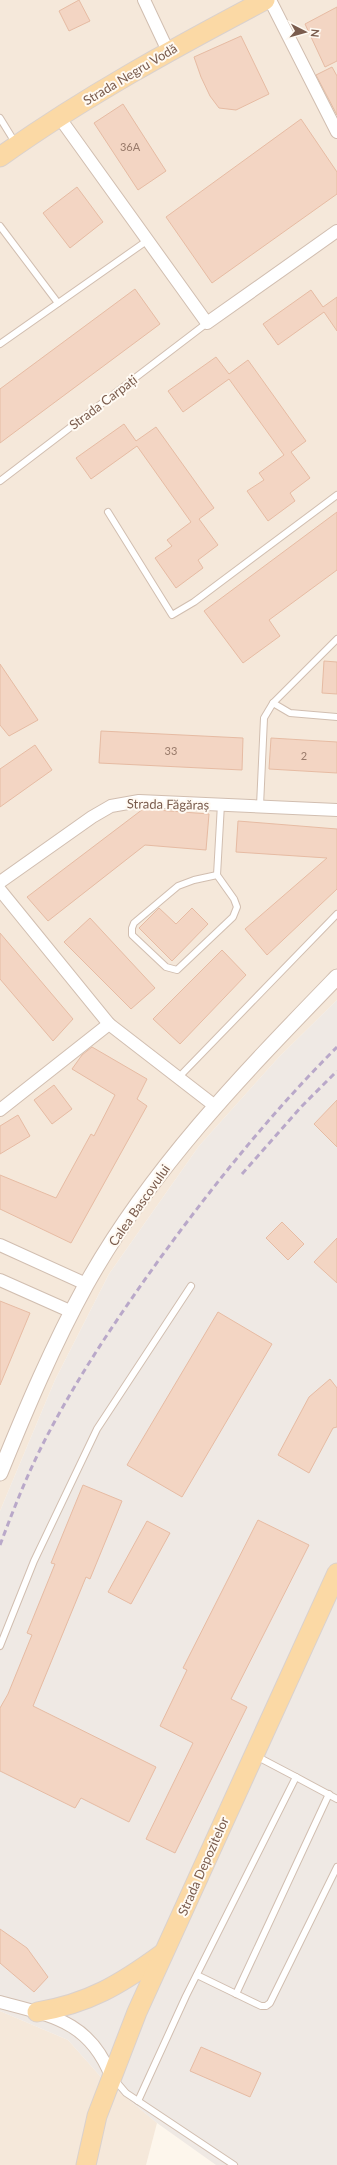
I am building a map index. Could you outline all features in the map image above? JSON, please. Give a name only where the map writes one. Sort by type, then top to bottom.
[{"type":"main road","name":"Strada Negru Vodă","points":[[0,157],[59,117],[168,51],[265,0]]},
{"type":"main road","name":"Strada Depozitelor","points":[[86,2165],[97,2116],[111,2076],[163,1953],[337,1573]]},
{"type":"main road","points":[[37,2012],[80,2003],[106,1992],[128,1979],[163,1953]]},
{"type":"street","points":[[144,0],[168,51]]},
{"type":"street","points":[[270,0],[337,132]]},
{"type":"street","points":[[59,117],[207,323]]},
{"type":"street","name":"Strada Carpați","points":[[207,323],[337,231]]},
{"type":"street","name":"Strada Făgăraș","points":[[0,882],[92,817],[111,806],[139,801],[337,810]]},
{"type":"street","points":[[0,890],[109,1024],[215,1106]]},
{"type":"street","name":"Calea Bascovului","points":[[0,1473],[31,1397],[86,1284],[125,1223],[163,1169],[215,1106],[240,1077],[337,977]]},
{"type":"street","points":[[0,1110],[109,1024]]},
{"type":"street","points":[[0,1245],[86,1284]]},
{"type":"street","points":[[0,1280],[72,1312]]},
{"type":"street","points":[[0,2002],[37,2012],[73,2026],[86,2036],[100,2051],[111,2076]]},
{"type":"lane","points":[[0,118],[17,145]]},
{"type":"lane","points":[[0,226],[58,303]]},
{"type":"lane","points":[[0,344],[148,240]]},
{"type":"lane","name":"Strada Carpați","points":[[0,481],[207,323]]},
{"type":"lane","points":[[108,512],[172,615],[194,602],[337,496]]},
{"type":"lane","points":[[260,806],[262,734],[264,718],[273,703],[337,640]]},
{"type":"lane","points":[[273,703],[290,713],[337,717]]},
{"type":"lane","points":[[217,876],[194,880],[178,886],[134,923],[132,928],[132,936],[166,967],[177,970],[232,917],[237,907],[234,899],[217,876],[221,804]]},
{"type":"lane","points":[[178,1078],[337,914]]},
{"type":"lane","points":[[0,1646],[34,1561],[97,1429],[191,1286]]},
{"type":"lane","points":[[253,1755],[337,1798]]},
{"type":"lane","points":[[138,2101],[197,1975],[296,1777]]},
{"type":"lane","points":[[236,1994],[329,1794]]},
{"type":"lane","points":[[197,1975],[261,2006],[266,2006],[270,2003],[337,1867]]},
{"type":"lane","points":[[111,2076],[126,2093],[234,2165]]},
{"type":"shaded area","points":[[0,0],[337,0],[337,1000],[279,1057],[199,1146],[109,1274],[55,1380],[0,1511]]},
{"type":"shaded area","points":[[337,1000],[337,2165],[216,2165],[157,2123],[100,2076],[68,2040],[0,2011],[0,1511],[55,1380],[109,1274],[199,1146],[279,1057]]},
{"type":"shaded area","points":[[0,2011],[68,2040],[100,2076],[157,2123],[146,2165],[0,2165]]},
{"type":"building","points":[[79,0],[90,21],[69,31],[59,11]]},
{"type":"building","points":[[337,7],[337,61],[325,67],[305,24]]},
{"type":"building","points":[[241,36],[269,94],[236,110],[219,108],[210,96],[194,57]]},
{"type":"building","points":[[332,67],[337,76],[337,115],[316,75]]},
{"type":"building","points":[[123,104],[166,171],[138,190],[94,123]]},
{"type":"building","points":[[301,119],[337,172],[337,194],[212,283],[166,217]]},
{"type":"building","points":[[77,187],[103,222],[70,248],[43,213]]},
{"type":"building","points":[[135,289],[160,324],[0,443],[0,389]]},
{"type":"building","points":[[311,290],[323,307],[337,297],[337,331],[324,312],[278,345],[263,324]]},
{"type":"building","points":[[216,357],[229,374],[248,360],[306,441],[291,452],[310,478],[290,493],[295,501],[268,521],[247,491],[264,480],[259,473],[284,455],[229,379],[183,412],[168,391]]},
{"type":"building","points":[[124,424],[136,441],[156,427],[214,508],[199,519],[218,545],[198,560],[203,568],[176,588],[155,558],[172,546],[167,540],[191,522],[137,446],[91,479],[76,458]]},
{"type":"building","points":[[337,512],[337,570],[269,620],[280,636],[243,663],[204,611]]},
{"type":"building","points":[[324,661],[337,662],[337,694],[322,693]]},
{"type":"building","points":[[0,664],[38,720],[9,736],[0,725]]},
{"type":"building","points":[[101,731],[243,738],[242,770],[99,763]]},
{"type":"building","points":[[271,738],[337,742],[337,773],[269,769]]},
{"type":"building","points":[[35,745],[52,770],[0,807],[0,769]]},
{"type":"building","points":[[143,809],[209,814],[206,850],[145,845],[48,921],[27,897]]},
{"type":"building","points":[[238,821],[337,829],[337,889],[267,955],[245,929],[327,858],[236,852]]},
{"type":"building","points":[[159,908],[176,924],[192,908],[208,924],[172,961],[139,928]]},
{"type":"building","points":[[90,918],[155,988],[131,1009],[64,942]]},
{"type":"building","points":[[0,933],[73,1019],[53,1041],[0,979]]},
{"type":"building","points":[[222,950],[246,975],[180,1044],[153,1019]]},
{"type":"building","points":[[92,1047],[147,1079],[137,1099],[147,1106],[71,1243],[0,1209],[0,1175],[56,1198],[91,1134],[94,1136],[115,1095],[72,1069],[82,1055]]},
{"type":"building","points":[[54,1085],[72,1109],[52,1124],[34,1100]]},
{"type":"building","points":[[337,1100],[337,1147],[314,1124]]},
{"type":"building","points":[[18,1115],[30,1136],[0,1154],[0,1126]]},
{"type":"building","points":[[282,1222],[304,1244],[288,1260],[266,1238]]},
{"type":"building","points":[[337,1238],[337,1283],[314,1262]]},
{"type":"building","points":[[0,1301],[30,1313],[0,1385]]},
{"type":"building","points":[[218,1312],[272,1344],[182,1497],[127,1465]]},
{"type":"building","points":[[330,1379],[337,1388],[337,1427],[333,1428],[309,1473],[278,1455],[309,1397]]},
{"type":"building","points":[[83,1485],[122,1501],[90,1579],[86,1577],[33,1706],[156,1767],[129,1822],[81,1798],[75,1808],[0,1771],[0,1708],[8,1694],[32,1635],[27,1633],[55,1564],[51,1563]]},
{"type":"building","points":[[258,1520],[309,1545],[231,1699],[247,1707],[175,1853],[146,1839],[193,1743],[160,1726],[187,1670],[183,1668]]},
{"type":"building","points":[[147,1521],[170,1533],[131,1604],[108,1592]]},
{"type":"building","points":[[0,1929],[27,1948],[48,1977],[34,1992],[0,1963]]},
{"type":"building","points":[[201,2047],[261,2073],[250,2097],[190,2071]]},
{"type":"railway","points":[[0,1545],[22,1489],[47,1436],[73,1389],[116,1322],[161,1257],[223,1175],[267,1122],[337,1047]]},
{"type":"railway","points":[[242,1174],[301,1107],[337,1071]]}]
